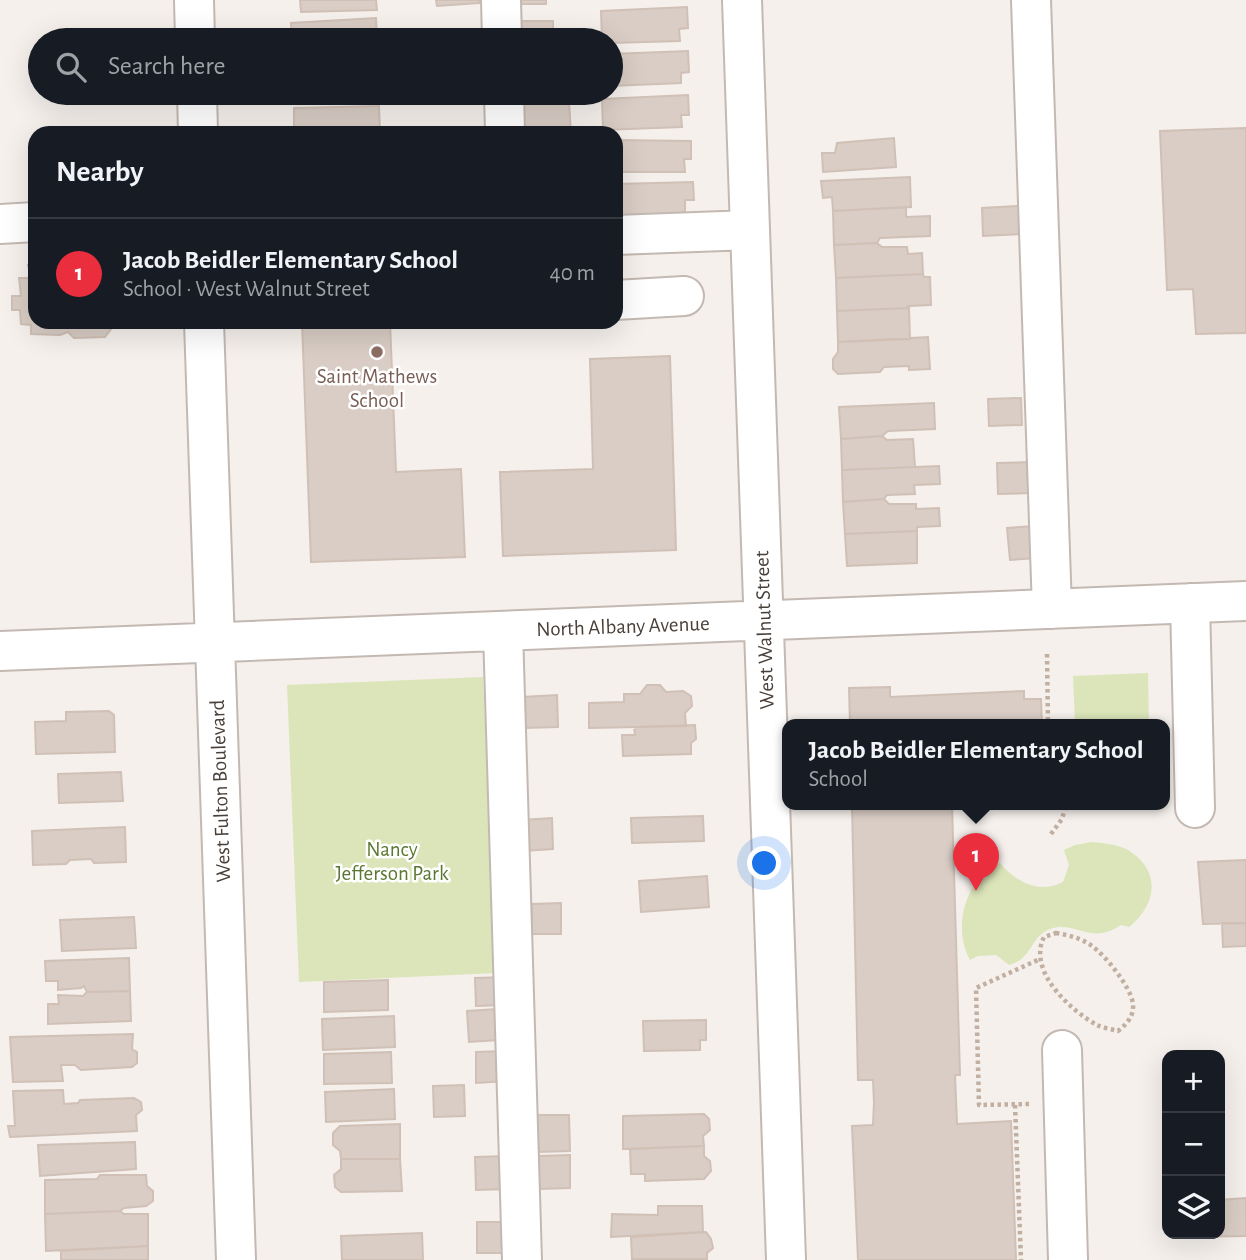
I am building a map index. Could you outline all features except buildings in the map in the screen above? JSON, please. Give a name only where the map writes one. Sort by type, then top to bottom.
[{"type":"street","points":[[194,0],[195,28]]},
{"type":"street","points":[[501,0],[502,28]]},
{"type":"street","name":"West Walnut Street","points":[[742,0],[786,1260]]},
{"type":"street","points":[[1031,0],[1052,609]]},
{"type":"street","points":[[197,105],[198,126]]},
{"type":"street","points":[[505,105],[506,126]]},
{"type":"street","points":[[0,224],[28,222]]},
{"type":"street","points":[[623,236],[750,230]]},
{"type":"street","points":[[623,300],[684,296]]},
{"type":"street","name":"West Fulton Boulevard","points":[[204,329],[236,1260]]},
{"type":"street","name":"North Albany Avenue","points":[[0,651],[1246,601]]},
{"type":"street","points":[[1190,603],[1195,808]]},
{"type":"street","points":[[503,631],[522,1260]]},
{"type":"street","points":[[1062,1049],[1068,1260]]},
{"type":"path","points":[[1047,654],[1048,719]]},
{"type":"path","points":[[1051,834],[1062,820],[1065,810]]},
{"type":"path","points":[[1049,934],[1070,935],[1091,946],[1109,963],[1128,990],[1133,1005],[1128,1023],[1118,1031],[1099,1026],[1074,1010],[1050,982],[1040,960],[1040,945],[1049,934]]},
{"type":"path","points":[[1040,960],[976,988],[979,1105],[1065,1104]]},
{"type":"path","points":[[1015,1105],[1021,1260]]},
{"type":"green space","points":[[1148,673],[1149,719],[1075,719],[1073,676]]},
{"type":"green space","name":"Nancy Jefferson Park","points":[[483,677],[496,973],[299,982],[287,685]]},
{"type":"green space","points":[[1092,842],[1124,848],[1145,865],[1150,875],[1152,886],[1146,907],[1129,927],[1121,925],[1110,931],[1092,933],[1059,927],[1043,932],[1023,958],[1009,965],[996,955],[978,956],[970,960],[962,933],[962,919],[970,892],[988,870],[1000,863],[1021,881],[1037,887],[1054,885],[1063,882],[1069,865],[1064,850]]},
{"type":"place","name":"Saint Mathews School","points":[[377,352]]},
{"type":"place","name":"Jacob Beidler Elementary School","points":[[976,891]]}]
